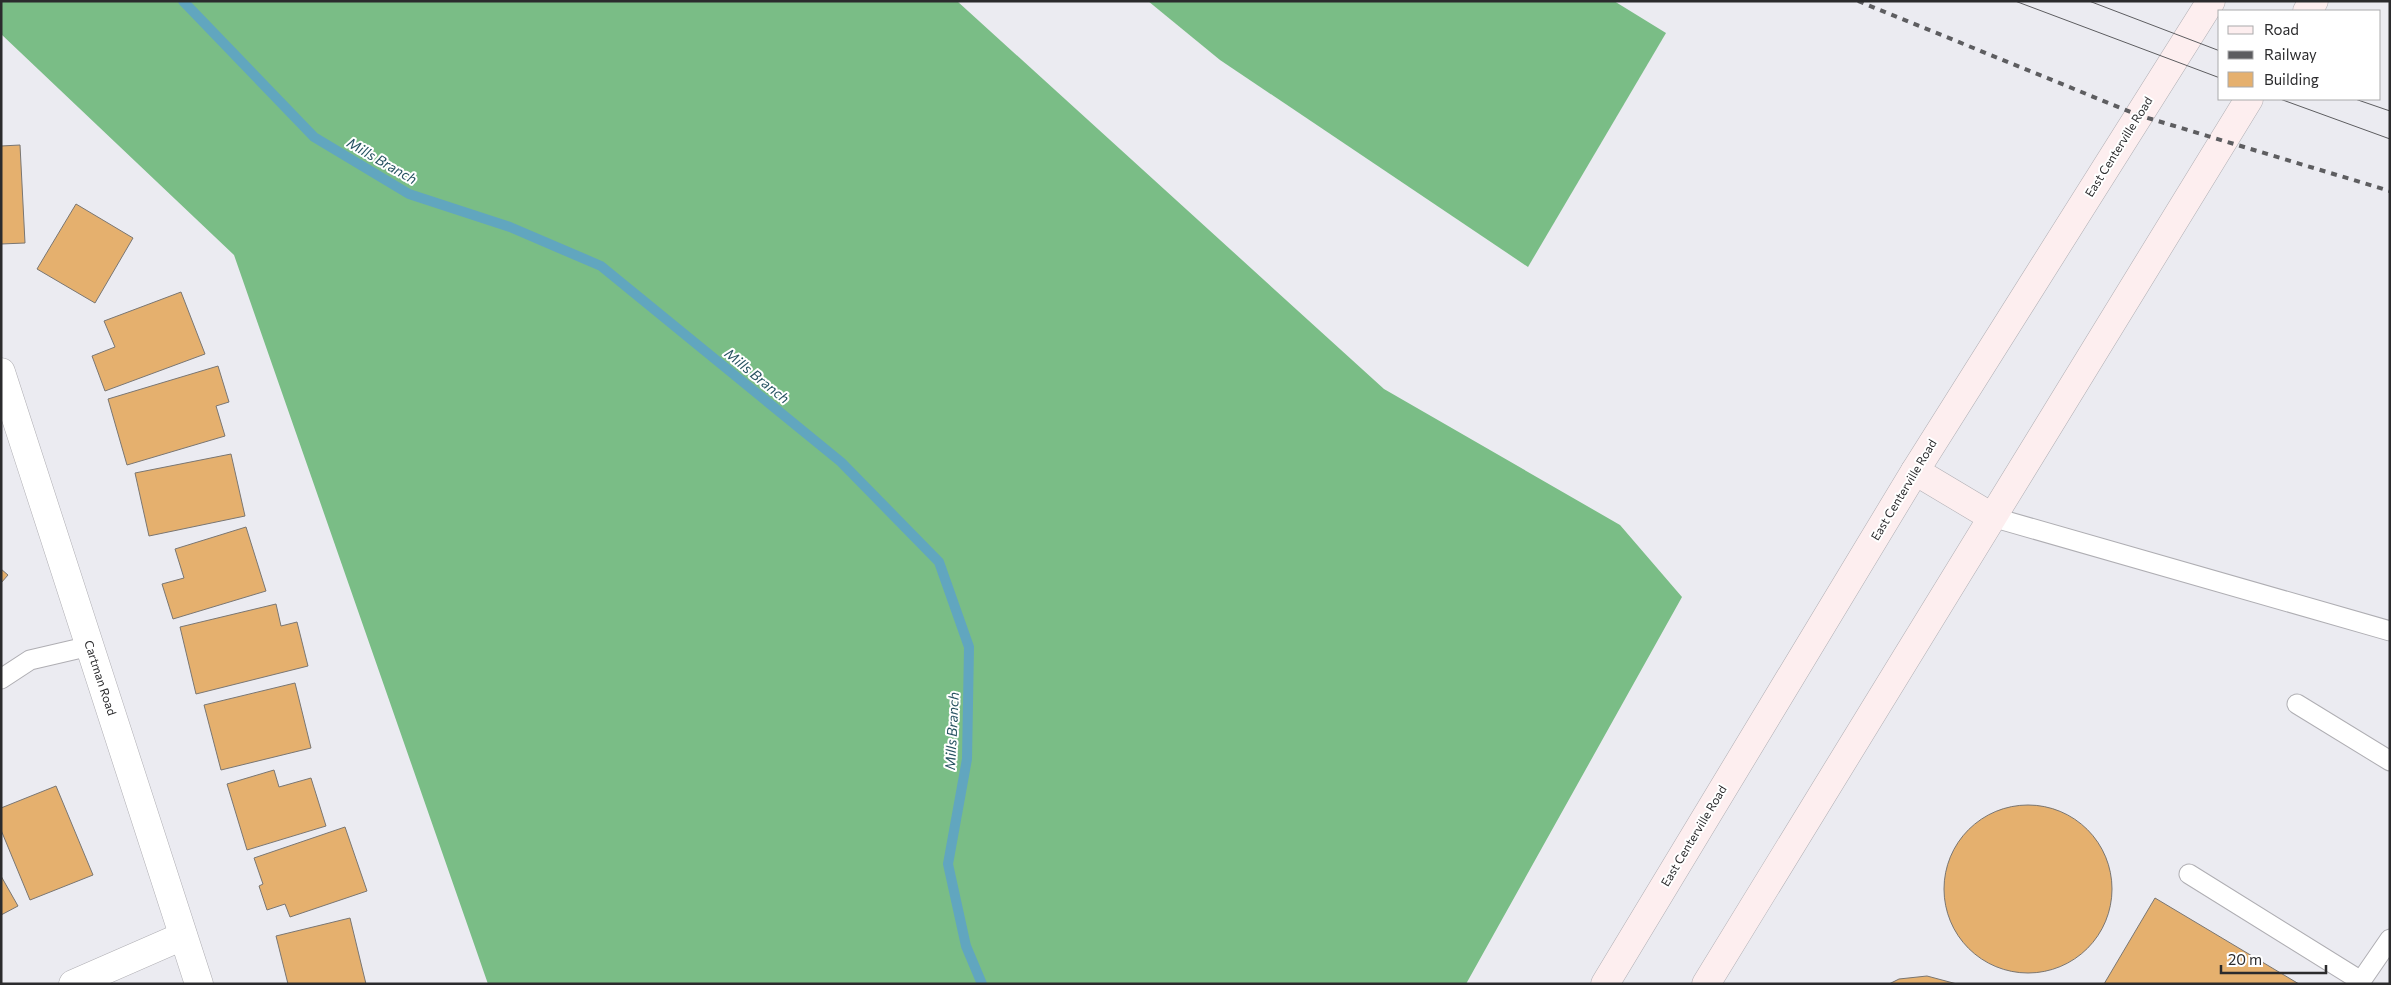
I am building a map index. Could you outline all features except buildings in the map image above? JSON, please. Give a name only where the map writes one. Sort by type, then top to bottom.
[{"type":"main road","name":"East Centerville Road","points":[[1605,984],[1915,471],[2211,1]]},
{"type":"main road","points":[[1706,984],[2248,100]]},
{"type":"main road","points":[[1915,471],[1992,517]]},
{"type":"street","name":"Cartman Road","points":[[1,372],[199,984]]},
{"type":"street","points":[[72,984],[183,936]]},
{"type":"lane","points":[[1992,517],[2390,632]]},
{"type":"lane","points":[[1,678],[30,660],[90,646]]},
{"type":"lane","points":[[2298,704],[2390,761]]},
{"type":"lane","points":[[2189,874],[2360,983],[2390,939]]},
{"type":"green space","points":[[1,1],[957,1],[1384,389],[1620,525],[1682,597],[1466,984],[488,984],[234,255],[1,34]]},
{"type":"green space","points":[[1148,1],[1614,1],[1666,33],[1528,267],[1220,60]]},
{"type":"waterway","name":"Mills Branch","points":[[183,1],[314,137],[409,194],[510,227],[601,266],[841,462],[939,562],[969,647],[967,759],[948,864],[966,946],[982,984]]},
{"type":"tram line","points":[[2015,1],[2218,77]]},
{"type":"tram line","points":[[2089,1],[2218,50]]},
{"type":"tram line","points":[[2283,100],[2390,139]]},
{"type":"tram line","points":[[2358,100],[2390,111]]},
{"type":"railway","points":[[1858,1],[2138,115],[2390,191]]}]
